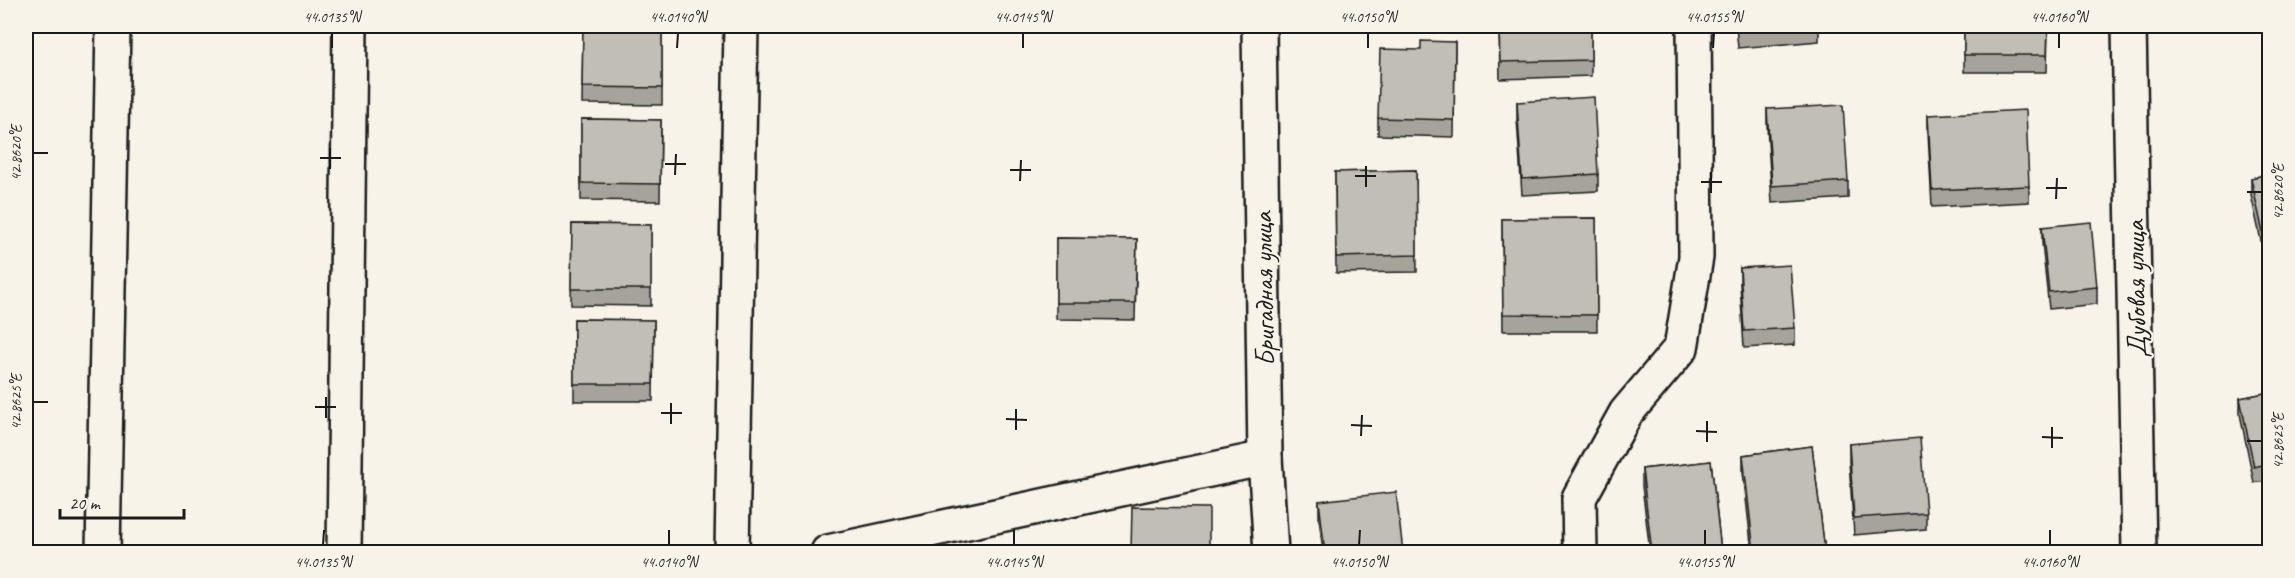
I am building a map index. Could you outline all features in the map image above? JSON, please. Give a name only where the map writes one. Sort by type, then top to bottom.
[{"type":"street","points":[[103,552],[113,26]]},
{"type":"street","points":[[344,552],[350,26]]},
{"type":"street","points":[[732,552],[741,26]]},
{"type":"street","name":"Бригадная улица","points":[[1259,26],[1265,458],[1271,552]]},
{"type":"street","points":[[1580,552],[1579,498],[1626,412],[1681,348],[1696,257],[1694,26]]},
{"type":"street","name":"Дубовая улица","points":[[2129,26],[2139,552]]},
{"type":"street","points":[[828,552],[1265,458]]},
{"type":"building","points":[[583,26],[662,26],[662,88],[582,87]]},
{"type":"building","points":[[1499,26],[1591,26],[1591,60],[1500,62]]},
{"type":"building","points":[[1738,26],[1801,26],[1738,31]]},
{"type":"building","points":[[1964,26],[2048,26],[2047,55],[1964,55]]},
{"type":"building","points":[[1421,41],[1455,42],[1454,120],[1378,118],[1380,49],[1421,50]]},
{"type":"building","points":[[1594,97],[1598,174],[1522,179],[1517,102]]},
{"type":"building","points":[[1843,105],[1848,181],[1772,186],[1767,109]]},
{"type":"building","points":[[2026,110],[2029,186],[1932,190],[1928,115]]},
{"type":"building","points":[[581,119],[661,120],[660,184],[581,183]]},
{"type":"building","points":[[1416,170],[1417,255],[1336,257],[1335,172]]},
{"type":"building","points":[[2270,174],[2270,256],[2268,256],[2251,178]]},
{"type":"building","points":[[1596,218],[1597,315],[1503,314],[1502,219]]},
{"type":"building","points":[[2091,222],[2097,287],[2049,292],[2042,227]]},
{"type":"building","points":[[572,224],[651,225],[651,289],[571,289]]},
{"type":"building","points":[[1056,238],[1137,239],[1135,303],[1056,303]]},
{"type":"building","points":[[1790,265],[1795,328],[1744,331],[1740,268]]},
{"type":"building","points":[[574,319],[654,320],[653,384],[574,384]]},
{"type":"building","points":[[2270,392],[2270,463],[2254,467],[2240,398]]},
{"type":"building","points":[[1920,438],[1926,513],[1854,518],[1849,444]]},
{"type":"building","points":[[1812,446],[1825,551],[1754,552],[1743,455]]},
{"type":"building","points":[[1711,461],[1721,551],[1652,552],[1642,469]]},
{"type":"building","points":[[1396,492],[1403,552],[1325,552],[1319,501]]},
{"type":"building","points":[[1132,507],[1209,508],[1209,552],[1131,552]]}]
